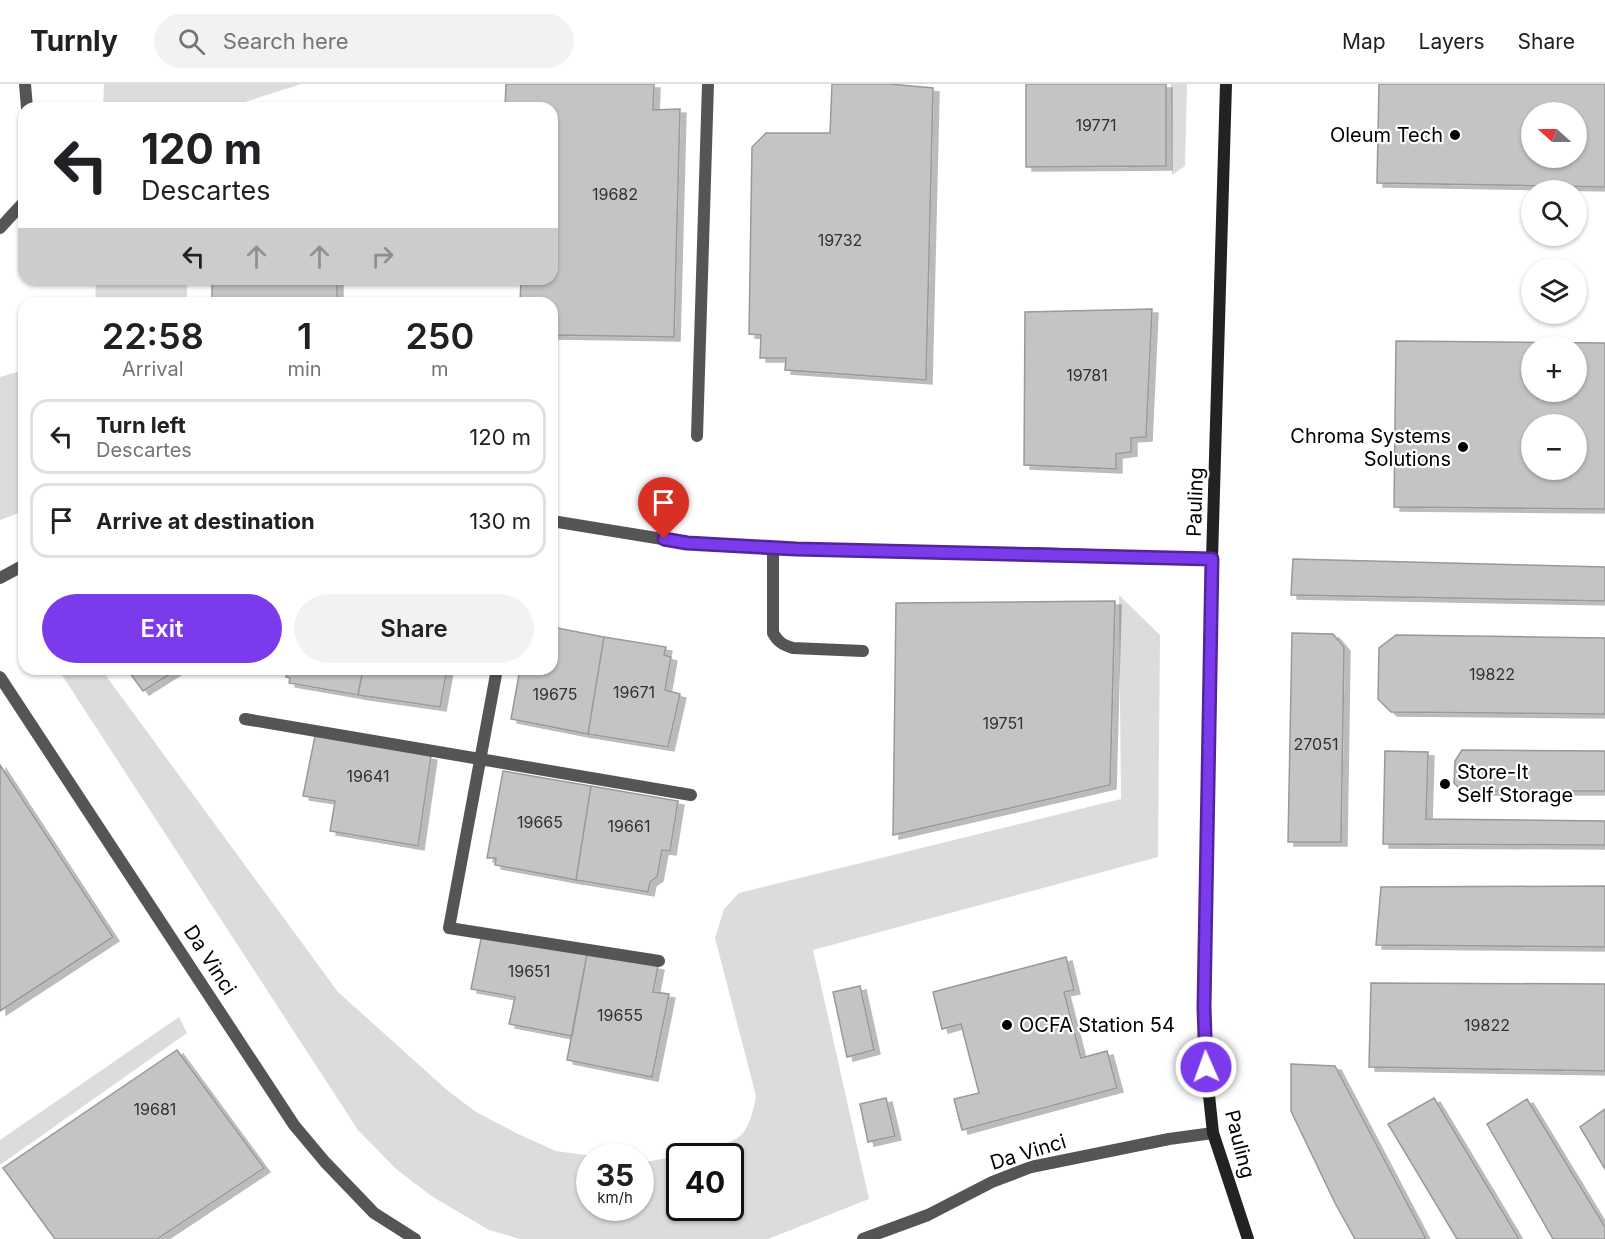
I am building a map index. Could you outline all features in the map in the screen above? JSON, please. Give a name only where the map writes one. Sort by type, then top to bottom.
[{"type":"street","points":[[25,84],[26,102]]},
{"type":"street","points":[[697,436],[708,84]]},
{"type":"street","name":"Pauling","points":[[1226,84],[1212,559],[1204,1007],[1206,1067],[1213,1133],[1248,1239]]},
{"type":"street","points":[[0,228],[18,208]]},
{"type":"street","points":[[558,522],[687,543],[774,548],[1212,559]]},
{"type":"street","points":[[774,548],[773,633],[777,641],[793,648],[863,651]]},
{"type":"street","points":[[0,578],[18,568]]},
{"type":"street","points":[[496,675],[449,928],[659,961]]},
{"type":"street","name":"Da Vinci","points":[[0,677],[294,1125],[325,1162],[374,1213],[414,1239]]},
{"type":"street","points":[[245,719],[692,795]]},
{"type":"street","name":"Da Vinci","points":[[863,1239],[928,1215],[992,1182],[1031,1167],[1168,1139],[1213,1133]]},
{"type":"shaded area","points":[[104,84],[301,84],[245,102],[103,102]]},
{"type":"shaded area","points":[[1171,84],[1187,84],[1185,166],[1172,175]]},
{"type":"shaded area","points":[[96,285],[187,285],[187,297],[95,297]]},
{"type":"shaded area","points":[[18,372],[18,513],[0,520],[0,377]]},
{"type":"shaded area","points":[[1119,595],[1160,635],[1158,857],[813,950],[869,1199],[768,1239],[520,1239],[489,1230],[433,1197],[396,1169],[358,1130],[62,675],[105,675],[338,992],[447,1090],[476,1112],[556,1151],[576,1154],[576,1221],[654,1221],[654,1160],[666,1158],[666,1221],[744,1221],[744,1143],[726,1143],[744,1132],[749,1123],[756,1096],[715,938],[724,909],[739,893],[1121,799]]},
{"type":"shaded area","points":[[179,1017],[187,1033],[0,1165],[0,1140]]},
{"type":"building","points":[[506,84],[654,84],[653,110],[680,109],[674,337],[558,335],[558,297],[520,297],[521,285],[558,285],[558,102],[505,102]]},
{"type":"building","points":[[832,84],[890,84],[933,88],[926,380],[785,370],[786,358],[760,358],[761,335],[749,334],[752,147],[766,133],[830,133]]},
{"type":"building","points":[[1026,84],[1166,84],[1166,166],[1026,167]]},
{"type":"building","name":"Oleum Tech","points":[[1379,84],[1605,84],[1605,187],[1587,187],[1587,180],[1521,180],[1521,186],[1377,183]]},
{"type":"building","points":[[212,285],[337,285],[337,297],[212,297]]},
{"type":"building","points":[[1152,309],[1146,437],[1131,438],[1131,452],[1116,454],[1116,469],[1024,465],[1025,312]]},
{"type":"building","name":"Chroma Systems Solutions","points":[[1396,341],[1521,342],[1521,402],[1587,402],[1587,343],[1605,343],[1605,509],[1394,507]]},
{"type":"building","points":[[1293,559],[1605,567],[1605,601],[1291,595]]},
{"type":"building","points":[[1115,601],[1110,785],[893,835],[896,603]]},
{"type":"building","points":[[558,628],[604,637],[588,734],[511,719],[519,675],[558,675]]},
{"type":"building","points":[[1292,633],[1333,634],[1344,647],[1341,842],[1288,842]]},
{"type":"building","points":[[1396,635],[1605,638],[1605,714],[1391,712],[1378,699],[1379,648]]},
{"type":"building","points":[[604,637],[666,647],[664,655],[671,657],[665,690],[680,694],[668,747],[588,734]]},
{"type":"building","points":[[131,675],[168,675],[143,691]]},
{"type":"building","points":[[286,675],[362,675],[358,695],[289,683],[290,678],[286,677]]},
{"type":"building","points":[[362,675],[446,675],[440,707],[358,695]]},
{"type":"building","points":[[315,736],[431,756],[418,846],[330,831],[335,801],[303,796]]},
{"type":"building","points":[[1462,750],[1605,751],[1605,791],[1462,791],[1454,783],[1455,761]]},
{"type":"building","points":[[1385,751],[1428,752],[1426,819],[1605,821],[1605,845],[1383,844]]},
{"type":"building","points":[[0,765],[113,937],[0,1011]]},
{"type":"building","points":[[503,771],[591,786],[576,880],[495,865],[496,858],[487,858]]},
{"type":"building","points":[[591,786],[678,801],[670,851],[662,850],[657,877],[650,882],[648,892],[576,880]]},
{"type":"building","points":[[1605,886],[1605,947],[1376,945],[1381,887]]},
{"type":"building","points":[[482,934],[587,954],[572,1036],[509,1024],[515,997],[471,989]]},
{"type":"building","points":[[587,954],[658,966],[653,992],[669,994],[652,1077],[567,1060]]},
{"type":"building","points":[[1066,957],[1074,990],[1064,992],[1081,1058],[1107,1051],[1117,1088],[962,1130],[954,1099],[979,1093],[961,1024],[942,1029],[933,992]]},
{"type":"building","points":[[1371,983],[1605,984],[1605,1071],[1369,1067]]},
{"type":"building","points":[[860,986],[874,1050],[847,1057],[833,992]]},
{"type":"building","points":[[177,1050],[264,1168],[157,1239],[55,1239],[3,1168]]},
{"type":"building","points":[[1291,1064],[1335,1066],[1426,1239],[1355,1239],[1291,1111]]},
{"type":"building","points":[[886,1098],[895,1136],[868,1142],[860,1104]]},
{"type":"building","points":[[1434,1098],[1519,1239],[1457,1239],[1388,1124]]},
{"type":"building","points":[[1527,1099],[1605,1227],[1605,1239],[1553,1239],[1487,1124]]},
{"type":"building","points":[[1605,1109],[1605,1169],[1580,1127]]},
{"type":"place","name":"Oleum Tech","points":[[1455,135]]},
{"type":"place","name":"Chroma Systems Solutions","points":[[1463,447]]},
{"type":"place","name":"Store-It Self Storage","points":[[1445,784]]},
{"type":"place","name":"OCFA Station 54","points":[[1007,1025]]},
{"type":"route","points":[[664,539],[687,543],[796,549],[1212,559],[1204,1007],[1206,1067]]}]
